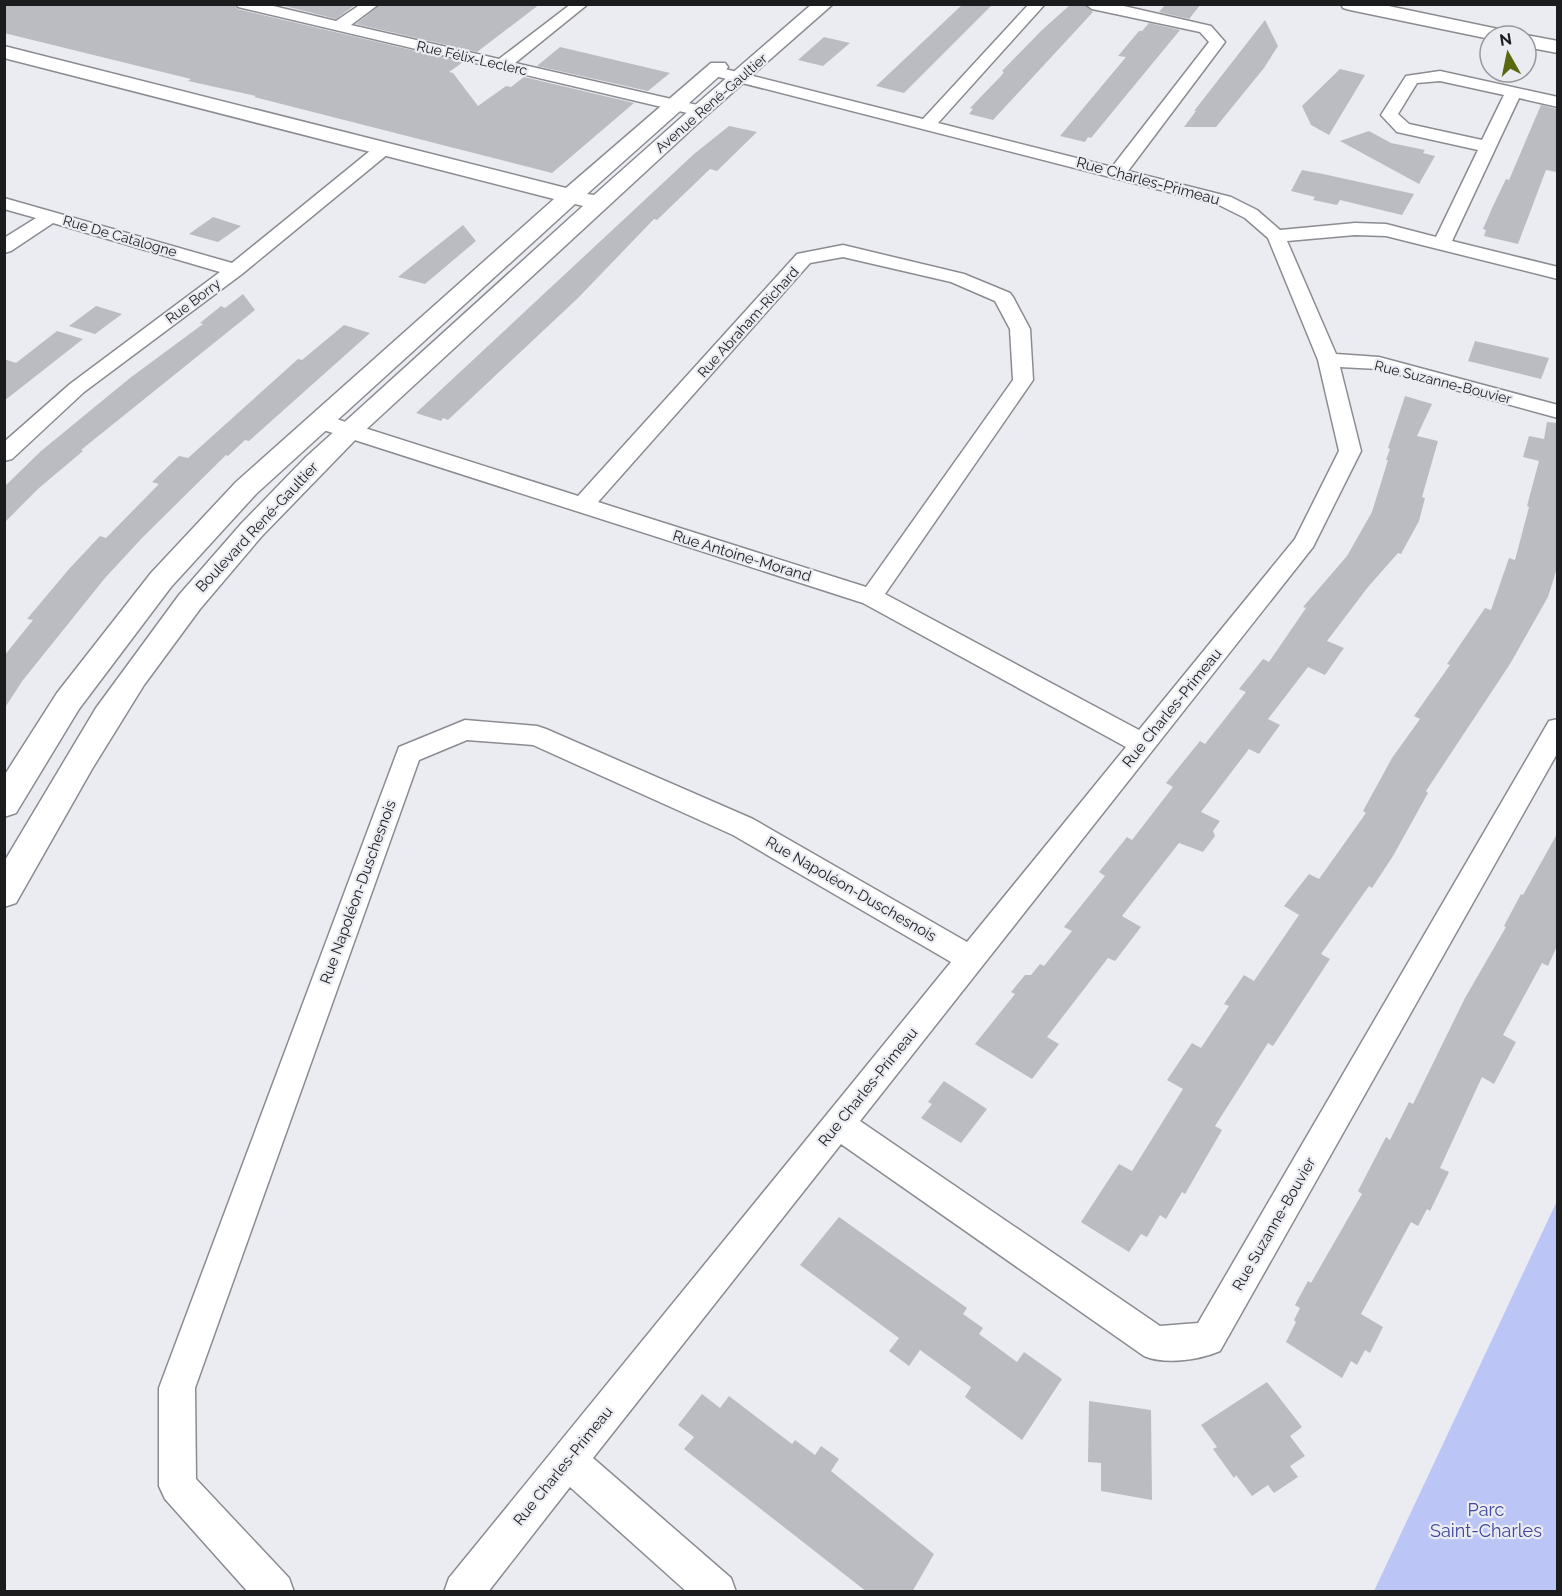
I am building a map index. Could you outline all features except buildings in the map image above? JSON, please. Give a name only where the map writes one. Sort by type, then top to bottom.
[{"type":"street","name":"Rue Félix-Leclerc","points":[[243,4],[700,111]]},
{"type":"street","points":[[337,27],[372,4]]},
{"type":"street","points":[[502,65],[581,4]]},
{"type":"street","name":"Avenue René-Gaultier","points":[[577,208],[672,105],[824,4]]},
{"type":"street","points":[[927,125],[1038,4]]},
{"type":"street","points":[[1092,4],[1205,29],[1217,42],[1117,173]]},
{"type":"street","points":[[1350,4],[1478,31]]},
{"type":"street","points":[[1538,43],[1557,47]]},
{"type":"street","points":[[4,52],[375,156]]},
{"type":"street","points":[[4,66],[375,156],[577,208]]},
{"type":"street","name":"Avenue René-Gaultier","points":[[577,208],[700,111],[728,68]]},
{"type":"street","name":"Rue Charles-Primeau","points":[[463,1592],[1305,542],[1350,451],[1328,360],[1276,236],[1251,214],[1225,201],[927,125],[728,68]]},
{"type":"street","points":[[1489,147],[1403,128],[1389,115],[1412,79],[1440,76],[1557,102]]},
{"type":"street","points":[[1441,245],[1514,92]]},
{"type":"street","name":"Rue Borry","points":[[4,454],[77,388],[235,270],[375,156]]},
{"type":"street","name":"Rue De Catalogne","points":[[4,203],[235,270]]},
{"type":"street","name":"Boulevard René-Gaultier","points":[[4,804],[68,700],[161,580],[246,488],[319,421],[577,208]]},
{"type":"street","name":"Boulevard René-Gaultier","points":[[4,893],[106,717],[192,597],[294,484],[577,208]]},
{"type":"street","points":[[4,247],[51,216]]},
{"type":"street","points":[[1276,236],[1355,229],[1386,230],[1557,273]]},
{"type":"street","name":"Rue Abraham-Richard","points":[[582,506],[804,258],[843,251],[957,278],[1003,297],[1020,329],[1023,380],[871,597]]},
{"type":"street","name":"Rue Suzanne-Bouvier","points":[[1328,360],[1379,363],[1557,412]]},
{"type":"street","name":"Rue Antoine-Morand","points":[[319,421],[871,597],[1143,744]]},
{"type":"street","name":"Rue Suzanne-Bouvier","points":[[838,1124],[1156,1344],[1208,1339],[1557,728]]},
{"type":"street","name":"Rue Napoléon-Duschesnois","points":[[275,1592],[178,1486],[177,1388],[408,754],[465,730],[537,736],[743,826],[971,959]]},
{"type":"street","points":[[568,1461],[717,1592]]},
{"type":"green space","name":"Parc Saint-Charles","points":[[1557,1201],[1557,1591],[1374,1591]]}]
